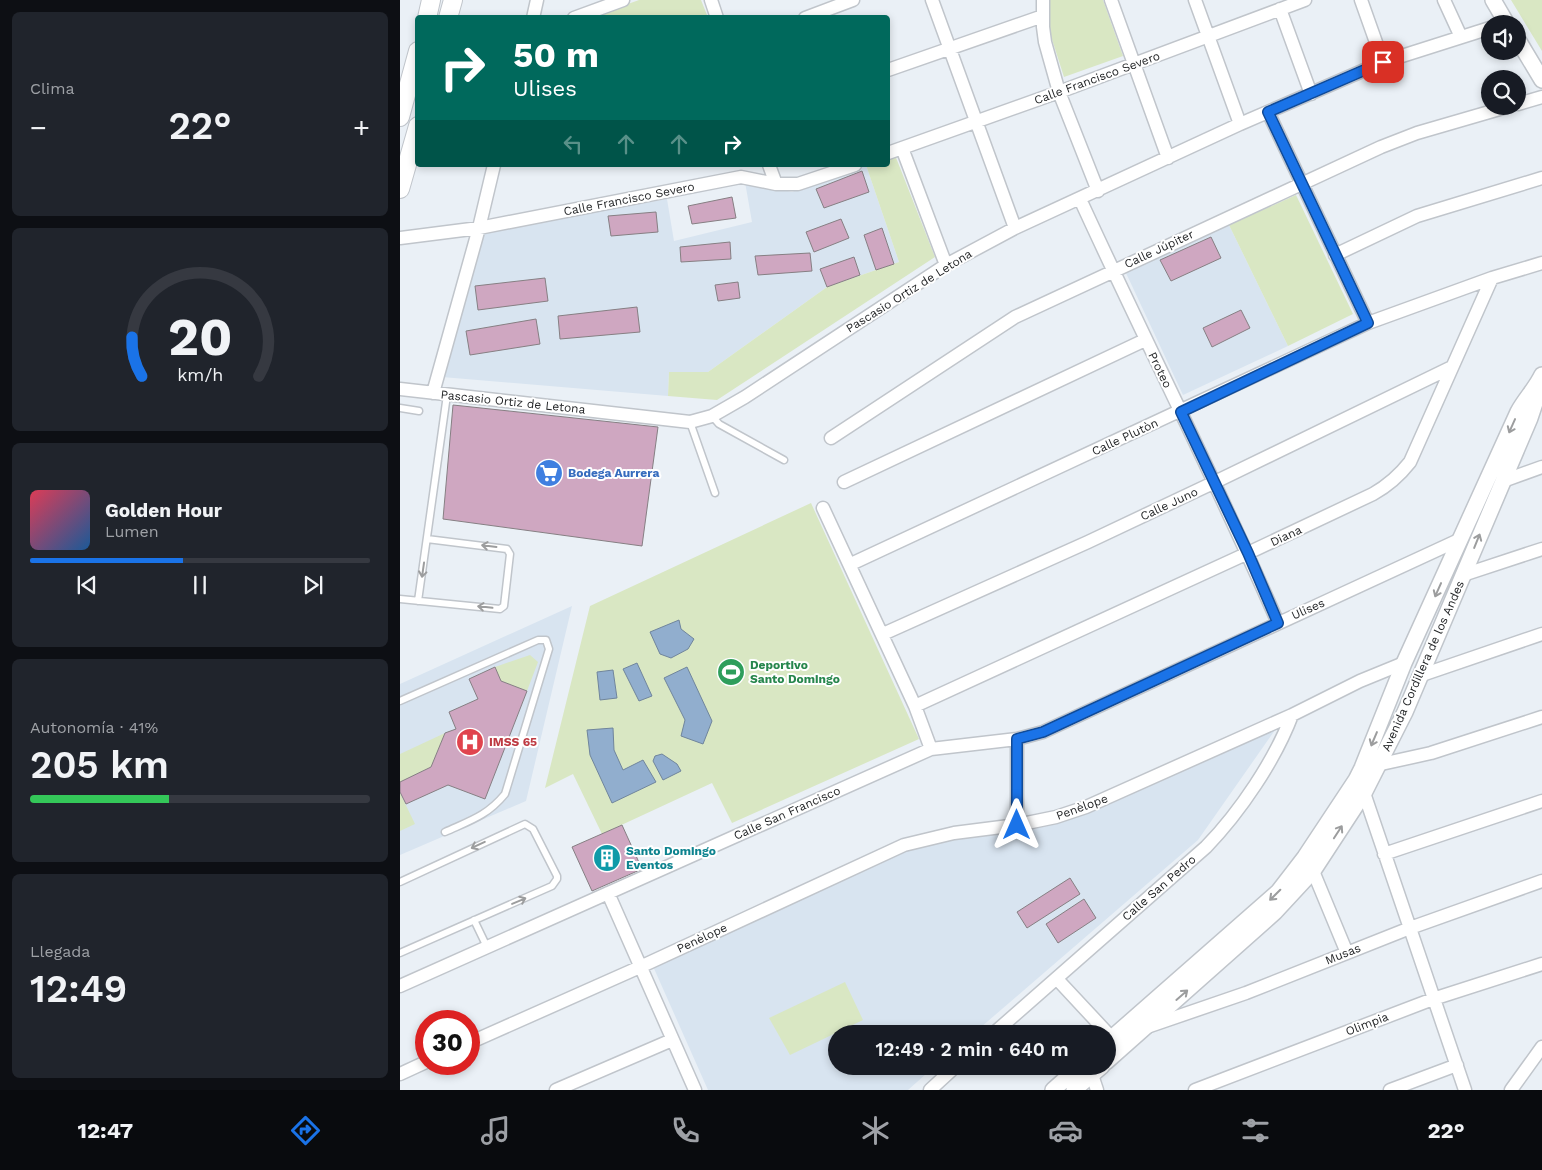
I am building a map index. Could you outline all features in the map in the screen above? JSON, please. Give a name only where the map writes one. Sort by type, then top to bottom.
[{"type":"main road","points":[[427,15],[431,0]]},
{"type":"main road","points":[[449,15],[452,0]]},
{"type":"main road","points":[[400,117],[415,62]]},
{"type":"main road","points":[[400,189],[415,136]]},
{"type":"street","points":[[534,15],[538,0]]},
{"type":"street","points":[[582,15],[623,0]]},
{"type":"street","points":[[710,0],[716,15]]},
{"type":"street","points":[[812,15],[853,0]]},
{"type":"street","points":[[932,0],[1015,228]]},
{"type":"street","points":[[1043,0],[1045,42],[1059,92],[1098,190]]},
{"type":"street","points":[[1111,0],[1168,158]]},
{"type":"street","points":[[1195,0],[1240,124]]},
{"type":"street","name":"Calle Francisco Severo","points":[[890,152],[1306,0]]},
{"type":"street","points":[[1361,0],[1383,62]]},
{"type":"street","points":[[1444,0],[1461,38]]},
{"type":"street","points":[[1493,0],[1501,15]]},
{"type":"street","points":[[1280,9],[1311,94]]},
{"type":"street","points":[[890,69],[1043,16]]},
{"type":"street","name":"Pascasio Ortiz de Letona","points":[[400,389],[690,422],[712,416],[745,398],[946,265],[1015,228],[1240,124],[1383,62],[1481,31]]},
{"type":"street","points":[[1526,53],[1542,80]]},
{"type":"street","points":[[1526,102],[1542,97]]},
{"type":"street","points":[[1268,112],[1368,323]]},
{"type":"street","name":"Calle Júpiter","points":[[831,438],[1015,317],[1357,158],[1417,133],[1481,114]]},
{"type":"street","points":[[902,148],[946,265]]},
{"type":"street","points":[[433,393],[479,228],[494,167]]},
{"type":"street","points":[[770,167],[776,184]]},
{"type":"street","name":"Calle Francisco Severo","points":[[400,238],[479,228],[742,177],[776,184],[798,184],[849,167]]},
{"type":"street","points":[[1335,255],[1417,216],[1542,178]]},
{"type":"street","name":"Proteo","points":[[1080,199],[1215,482],[1278,623]]},
{"type":"street","name":"Calle Plutòn","points":[[850,564],[1181,412],[1368,323],[1542,262]]},
{"type":"street","name":"Diana","points":[[915,706],[1248,553],[1373,494],[1390,484],[1410,462],[1492,278]]},
{"type":"street","points":[[844,482],[1146,340]]},
{"type":"street","name":"Calle Juno","points":[[883,634],[1088,542],[1452,367]]},
{"type":"street","name":"Avenida Cordillera de los Andes","points":[[1116,1053],[1275,912],[1313,871],[1364,793],[1404,712],[1530,418],[1540,380]]},
{"type":"street","name":"Avenida Cordillera de los Andes","points":[[1116,1035],[1278,892],[1305,857],[1359,774],[1404,663],[1518,412],[1524,400],[1540,380]]},
{"type":"street","points":[[1503,481],[1542,467]]},
{"type":"street","points":[[823,508],[883,634],[915,706],[931,749]]},
{"type":"street","name":"Ulises","points":[[1017,739],[1043,732],[1461,539]]},
{"type":"street","points":[[1463,575],[1542,549]]},
{"type":"street","points":[[1419,676],[1542,634]]},
{"type":"street","name":"Penèlope","points":[[480,1038],[640,967],[904,845],[954,832],[1017,825],[1056,817],[1086,807],[1292,715],[1360,681],[1404,663]]},
{"type":"street","name":"Calle San Pedro","points":[[1003,1025],[1206,847],[1220,832],[1275,754],[1292,715]]},
{"type":"street","points":[[1465,1090],[1384,854],[1359,774],[1378,765],[1431,753],[1542,717]]},
{"type":"street","points":[[1017,739],[1017,825]]},
{"type":"street","name":"Calle San Francisco","points":[[400,986],[931,749],[1017,739]]},
{"type":"street","points":[[1384,854],[1542,800]]},
{"type":"street","points":[[1313,871],[1347,953]]},
{"type":"street","name":"Musas","points":[[1145,1027],[1246,993],[1410,928],[1542,881]]},
{"type":"street","points":[[608,893],[695,1090]]},
{"type":"street","name":"Olimpia","points":[[1195,1090],[1433,1000],[1542,964]]},
{"type":"street","points":[[1057,979],[1096,1025]]},
{"type":"street","points":[[556,1090],[672,1040]]},
{"type":"street","points":[[1511,1090],[1542,1048]]},
{"type":"street","points":[[1390,1090],[1457,1064]]},
{"type":"street","points":[[400,1074],[415,1067]]},
{"type":"street","points":[[930,1090],[946,1075]]},
{"type":"street","points":[[1053,1090],[1080,1075]]},
{"type":"street","points":[[1074,1090],[1086,1075]]},
{"type":"street","points":[[1093,1075],[1097,1090]]},
{"type":"lane","points":[[418,601],[447,395]]},
{"type":"lane","points":[[400,408],[419,411]]},
{"type":"lane","points":[[712,416],[719,424],[784,460]]},
{"type":"lane","points":[[690,422],[715,493]]},
{"type":"lane","points":[[400,599],[502,608],[504,606],[510,554],[505,548],[427,539]]},
{"type":"lane","points":[[400,701],[538,640],[546,640],[548,642],[549,648],[505,794],[485,814],[444,832]]},
{"type":"lane","points":[[400,882],[522,824],[531,826],[557,876],[552,886],[400,953]]},
{"type":"lane","points":[[474,920],[487,947]]},
{"type":"shaded area","points":[[861,167],[867,167],[899,262],[827,287],[708,372],[669,372],[668,396],[442,377],[485,232],[667,199],[674,241],[752,222],[745,182],[792,192]]},
{"type":"shaded area","points":[[1229,225],[1288,346],[1183,395],[1126,273]]},
{"type":"shaded area","name":"IMSS 65","points":[[572,606],[526,801],[400,855],[400,684]]},
{"type":"shaded area","points":[[1275,730],[1198,840],[983,1025],[828,1025],[828,1075],[925,1075],[908,1090],[708,1090],[652,964],[914,846],[1094,808]]},
{"type":"green space","points":[[639,0],[701,0],[707,15],[597,15]]},
{"type":"green space","points":[[1050,0],[1103,0],[1123,56],[1064,77],[1049,30]]},
{"type":"green space","points":[[1511,0],[1542,0],[1542,51],[1526,25],[1526,15],[1520,15]]},
{"type":"green space","points":[[895,155],[935,257],[717,400],[668,396],[669,372],[708,372],[827,287],[899,262],[867,167],[890,167],[890,157]]},
{"type":"green space","points":[[1296,195],[1353,314],[1288,346],[1229,225]]},
{"type":"green space","name":"Deportivo Santo Domingo","points":[[811,503],[919,739],[732,823],[712,783],[602,834],[573,774],[545,788],[590,606]]},
{"type":"green space","points":[[530,655],[538,662],[527,691],[501,681],[495,667]]},
{"type":"green space","points":[[445,733],[431,767],[400,782],[400,754]]},
{"type":"green space","points":[[400,793],[415,824],[400,831]]},
{"type":"green space","points":[[845,982],[863,1020],[853,1025],[828,1025],[828,1037],[790,1055],[769,1018]]},
{"type":"water","points":[[679,620],[681,629],[694,639],[688,649],[671,658],[660,654],[650,632]]},
{"type":"water","points":[[637,663],[652,696],[639,701],[623,669]]},
{"type":"water","points":[[687,667],[712,721],[703,744],[681,736],[685,720],[664,678]]},
{"type":"water","points":[[613,670],[617,698],[600,700],[597,672]]},
{"type":"water","points":[[613,728],[614,750],[623,770],[643,760],[656,782],[612,803],[590,755],[587,730]]},
{"type":"water","points":[[662,754],[677,764],[681,771],[663,780],[653,761],[655,756]]},
{"type":"building","points":[[862,171],[869,192],[824,208],[816,189]]},
{"type":"building","points":[[732,197],[736,218],[692,224],[688,206]]},
{"type":"building","points":[[656,212],[658,232],[611,236],[608,216]]},
{"type":"building","points":[[841,219],[849,238],[814,252],[806,232]]},
{"type":"building","points":[[882,228],[894,264],[876,270],[864,235]]},
{"type":"building","points":[[1211,237],[1221,258],[1171,281],[1160,260]]},
{"type":"building","points":[[730,242],[731,259],[681,262],[680,247]]},
{"type":"building","points":[[810,253],[812,271],[758,275],[755,256]]},
{"type":"building","points":[[854,257],[860,275],[827,287],[820,269]]},
{"type":"building","points":[[545,278],[548,301],[478,310],[475,286]]},
{"type":"building","points":[[738,282],[740,298],[718,301],[715,285]]},
{"type":"building","points":[[637,307],[640,332],[560,339],[558,316]]},
{"type":"building","points":[[1241,310],[1250,328],[1212,347],[1203,328]]},
{"type":"building","points":[[536,319],[540,344],[470,355],[466,331]]},
{"type":"building","name":"Bodega Aurrera","points":[[453,405],[658,427],[642,546],[443,519]]},
{"type":"building","points":[[495,667],[501,681],[527,691],[485,799],[448,785],[406,804],[400,792],[400,782],[431,767],[445,733],[456,729],[449,712],[478,699],[469,679]]},
{"type":"building","name":"Santo Domingo Eventos","points":[[622,825],[642,869],[592,891],[572,847]]},
{"type":"building","points":[[1070,878],[1080,894],[1027,928],[1017,912]]},
{"type":"building","points":[[1084,899],[1096,918],[1058,943],[1046,924]]},
{"type":"place","name":"Bodega Aurrera","points":[[549,473]]},
{"type":"place","name":"Deportivo Santo Domingo","points":[[731,672]]},
{"type":"place","name":"IMSS 65","points":[[470,742]]},
{"type":"place","name":"Santo Domingo Eventos","points":[[607,858]]},
{"type":"route","points":[[1017,825],[1017,739],[1043,732],[1278,623],[1248,553],[1181,412],[1368,323],[1268,112],[1383,62]]}]
